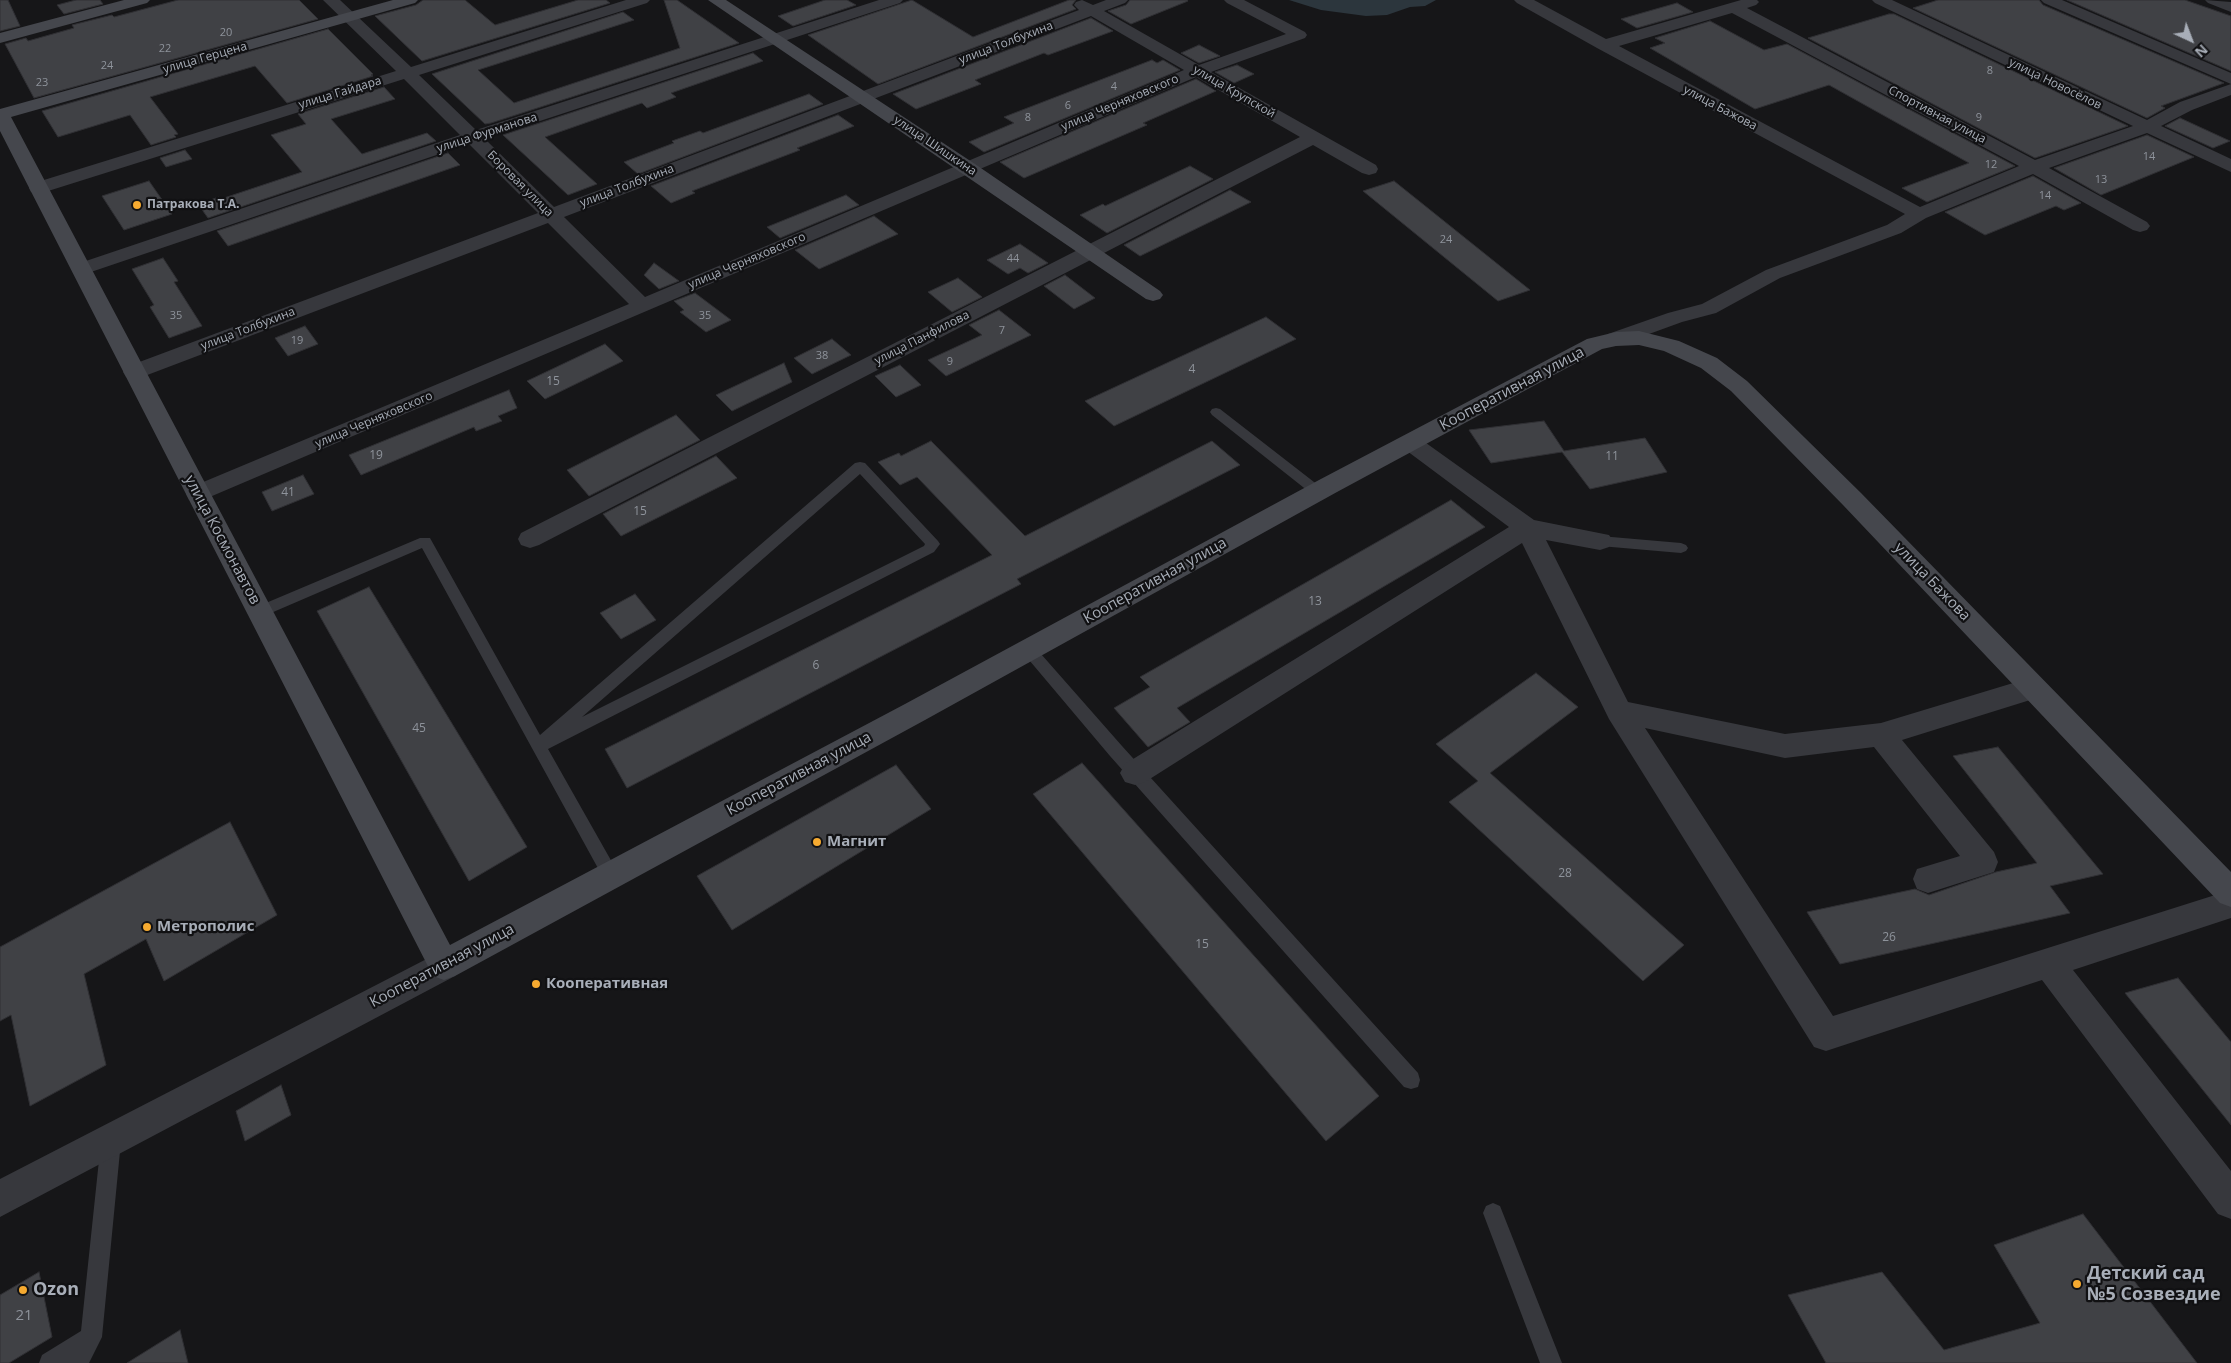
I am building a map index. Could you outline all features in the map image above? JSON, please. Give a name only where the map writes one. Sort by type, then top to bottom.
[{"type":"street","points":[[0,38],[142,0]]},
{"type":"street","name":"Боровая улица","points":[[331,0],[351,17],[643,306]]},
{"type":"street","name":"улица Герцена","points":[[0,115],[410,0]]},
{"type":"street","name":"улица Гайдара","points":[[38,188],[642,0]]},
{"type":"street","name":"улица Шишкина","points":[[716,0],[968,168],[1153,295]]},
{"type":"street","name":"улица Фурманова","points":[[81,270],[473,137],[895,0]]},
{"type":"street","name":"улица Крупской","points":[[1072,0],[1369,169]]},
{"type":"street","name":"улица Толбухина","points":[[134,372],[1120,0]]},
{"type":"street","name":"улица Черняховского","points":[[198,494],[1197,71],[1299,35],[1232,0]]},
{"type":"street","name":"улица Бажова","points":[[1522,0],[1919,214]]},
{"type":"street","points":[[1603,45],[1760,0]]},
{"type":"street","name":"улица Новосёлов","points":[[1880,0],[2147,128],[2231,166]]},
{"type":"street","points":[[2049,0],[2231,79]]},
{"type":"street","points":[[2213,0],[2231,7]]},
{"type":"street","name":"Спортивная улица","points":[[1733,7],[2034,167],[2140,226]]},
{"type":"street","points":[[1606,341],[1674,317],[1708,309],[1773,274],[1894,230],[1919,214],[2034,167],[2147,128],[2186,106],[2231,88]]},
{"type":"street","name":"улица Космонавтов","points":[[0,115],[444,965]]},
{"type":"street","name":"улица Панфилова","points":[[530,539],[1314,137]]},
{"type":"street","name":"улица Бажова","points":[[1606,341],[1639,338],[1671,346],[1709,363],[1739,386],[1852,499],[2231,894]]},
{"type":"street","name":"Кооперативная улица","points":[[0,1199],[444,965],[1318,492],[1606,341]]},
{"type":"street","points":[[1410,443],[1527,528],[1600,540]]},
{"type":"street","points":[[1527,528],[1619,711],[1826,1035],[2231,904]]},
{"type":"street","points":[[1135,773],[1527,528]]},
{"type":"street","points":[[1619,711],[1785,746],[1881,735],[2033,688]]},
{"type":"street","points":[[1881,735],[1983,862],[1928,880]]},
{"type":"street","points":[[2048,963],[2231,1201]]},
{"type":"lane","points":[[1216,412],[1318,492]]},
{"type":"lane","points":[[860,466],[933,544],[929,549],[538,746],[860,466]]},
{"type":"lane","points":[[1600,540],[1681,548]]},
{"type":"lane","points":[[259,612],[425,541],[610,876]]},
{"type":"lane","points":[[1029,650],[1135,773],[1411,1080]]},
{"type":"lane","points":[[78,1363],[91,1337],[111,1141]]},
{"type":"lane","points":[[1493,1213],[1551,1363]]},
{"type":"lane","points":[[50,1363],[91,1337]]},
{"type":"shaded area","points":[[1289,0],[1436,0],[1425,6],[1410,7],[1387,15],[1366,16],[1321,10]]},
{"type":"building","points":[[0,0],[8,0],[20,26],[0,31]]},
{"type":"building","points":[[76,0],[100,0],[103,4],[64,14],[57,5]]},
{"type":"building","points":[[178,0],[299,0],[318,19],[34,98],[5,44],[26,38],[28,41],[74,28],[72,25],[112,15],[114,17]]},
{"type":"building","points":[[423,0],[465,0],[495,25],[578,0],[606,0],[610,3],[422,61],[375,16],[416,5]]},
{"type":"building","points":[[664,0],[677,0],[739,43],[485,124],[432,74],[623,12],[634,20],[478,70],[514,103],[680,48]]},
{"type":"building","points":[[825,0],[847,0],[856,5],[793,26],[778,16]]},
{"type":"building","points":[[912,0],[973,37],[1069,0],[1076,0],[1072,5],[1076,9],[878,84],[808,35]]},
{"type":"building","points":[[1130,0],[1188,1],[1131,24],[1108,11],[1126,5]]},
{"type":"building","points":[[1938,0],[2039,0],[2043,5],[2224,83],[2161,106],[2165,108],[2147,118],[1913,8]]},
{"type":"building","points":[[2067,0],[2185,0],[2231,16],[2231,71]]},
{"type":"building","points":[[1677,3],[1693,12],[1637,28],[1621,19]]},
{"type":"building","points":[[1894,14],[2128,126],[2035,158],[1808,38]]},
{"type":"building","points":[[1091,18],[1113,31],[1048,55],[1044,53],[975,80],[981,84],[916,109],[893,94]]},
{"type":"building","points":[[1710,21],[1764,50],[1787,44],[2015,166],[1927,202],[1902,188],[1969,163],[1829,85],[1755,109],[1650,48],[1665,43],[1655,38]]},
{"type":"building","points":[[328,29],[373,76],[287,103],[255,66],[150,97],[178,134],[174,135],[176,137],[151,145],[130,115],[58,137],[42,111]]},
{"type":"building","points":[[1199,45],[1220,56],[1199,63],[1181,53]]},
{"type":"building","points":[[753,53],[763,61],[671,93],[676,97],[647,108],[642,103],[545,137],[597,184],[568,195],[503,135]]},
{"type":"building","points":[[1152,60],[1157,63],[1163,60],[1180,70],[984,152],[969,142],[1014,123],[1004,117]]},
{"type":"building","points":[[1237,65],[1254,74],[1234,83],[1215,72]]},
{"type":"building","points":[[1196,79],[1216,91],[1143,123],[1147,125],[1024,178],[1000,162]]},
{"type":"building","points":[[384,87],[395,99],[331,119],[362,154],[427,133],[436,141],[208,218],[198,204],[219,197],[221,199],[302,172],[271,135],[306,124],[298,114]]},
{"type":"building","points":[[809,94],[823,104],[638,174],[624,162],[674,143],[672,141],[700,131],[703,133]]},
{"type":"building","points":[[838,115],[854,126],[797,148],[800,150],[692,191],[695,193],[671,203],[651,186]]},
{"type":"building","points":[[2180,118],[2230,141],[2213,148],[2165,126]]},
{"type":"building","points":[[2147,135],[2194,157],[2101,195],[2054,168]]},
{"type":"building","points":[[185,150],[192,159],[166,167],[160,158]]},
{"type":"building","points":[[448,153],[460,165],[228,246],[217,231]]},
{"type":"building","points":[[1190,166],[1213,179],[1107,233],[1080,215],[1103,204],[1105,206]]},
{"type":"building","points":[[2033,176],[2081,203],[2064,210],[2056,206],[1985,235],[1945,212]]},
{"type":"building","name":"Патракова Т.А.","points":[[149,181],[172,214],[124,230],[102,196]]},
{"type":"building","points":[[1394,181],[1530,290],[1498,301],[1363,191]]},
{"type":"building","points":[[1230,190],[1251,202],[1140,256],[1124,245]]},
{"type":"building","points":[[846,195],[859,205],[780,238],[767,227]]},
{"type":"building","points":[[874,216],[898,234],[819,269],[795,250]]},
{"type":"building","points":[[1020,244],[1048,263],[1028,273],[1020,268],[1008,274],[987,260]]},
{"type":"building","points":[[163,258],[178,281],[174,282],[202,326],[169,338],[150,307],[154,305],[132,269]]},
{"type":"building","points":[[654,263],[679,281],[659,289],[644,275]]},
{"type":"building","points":[[1065,275],[1095,298],[1074,309],[1044,286]]},
{"type":"building","points":[[958,278],[982,297],[952,312],[928,292]]},
{"type":"building","points":[[695,293],[731,320],[706,332],[680,312],[684,310],[674,301]]},
{"type":"building","points":[[999,310],[1031,335],[946,376],[928,360],[982,335],[969,325]]},
{"type":"building","points":[[1266,317],[1296,339],[1114,426],[1085,401]]},
{"type":"building","points":[[305,326],[318,344],[288,356],[275,338]]},
{"type":"building","points":[[832,339],[851,355],[812,374],[794,358]]},
{"type":"building","points":[[605,344],[623,361],[545,399],[527,381]]},
{"type":"building","points":[[784,363],[792,382],[732,411],[716,395]]},
{"type":"building","points":[[900,365],[921,385],[896,397],[875,376]]},
{"type":"building","points":[[509,390],[517,408],[498,416],[502,421],[476,431],[474,427],[361,475],[349,455]]},
{"type":"building","points":[[676,415],[700,440],[589,496],[567,470]]},
{"type":"building","points":[[1544,421],[1564,451],[1645,438],[1667,472],[1590,489],[1562,452],[1491,463],[1469,430]]},
{"type":"building","points":[[931,441],[1025,536],[1212,441],[1240,465],[1017,579],[1021,584],[627,788],[605,749],[992,555],[917,477],[900,485],[878,462],[899,453],[901,456]]},
{"type":"building","points":[[716,456],[737,478],[621,536],[603,514]]},
{"type":"building","points":[[303,475],[314,494],[272,511],[262,492]]},
{"type":"building","points":[[1451,500],[1485,527],[1177,708],[1190,722],[1148,747],[1114,708],[1150,687],[1140,677]]},
{"type":"building","points":[[369,587],[527,847],[469,881],[317,611]]},
{"type":"building","points":[[635,594],[656,620],[621,639],[600,613]]},
{"type":"building","points":[[1536,673],[1578,707],[1490,773],[1684,945],[1643,981],[1449,802],[1478,781],[1436,744]]},
{"type":"building","points":[[1998,747],[2103,874],[2050,886],[2070,913],[1840,964],[1807,912],[1915,889],[1929,895],[1996,872],[2037,863],[1953,756]]},
{"type":"building","points":[[1082,763],[1379,1096],[1326,1141],[1033,794]]},
{"type":"building","name":"Магнит","points":[[896,765],[931,809],[732,930],[697,876]]},
{"type":"building","name":"Метрополис","points":[[230,822],[277,915],[164,981],[146,939],[84,974],[106,1065],[30,1106],[11,1015],[0,1021],[0,947]]},
{"type":"building","points":[[2178,978],[2231,1042],[2231,1125],[2125,993]]},
{"type":"building","points":[[281,1085],[291,1115],[245,1141],[236,1111]]},
{"type":"building","name":"Детский сад №5 Созвездие","points":[[2083,1214],[2197,1363],[1826,1363],[1788,1295],[1882,1272],[1944,1350],[2040,1323],[1994,1245]]},
{"type":"building","points":[[39,1272],[52,1337],[9,1363],[0,1363],[0,1295]]},
{"type":"building","points":[[180,1330],[188,1363],[127,1363]]},
{"type":"place","name":"Патракова Т.А.","points":[[137,205]]},
{"type":"place","name":"Магнит","points":[[817,842]]},
{"type":"place","name":"Метрополис","points":[[147,927]]},
{"type":"place","name":"Кооперативная","points":[[536,984]]},
{"type":"place","name":"Детский сад №5 Созвездие","points":[[2077,1284]]},
{"type":"place","name":"Ozon","points":[[23,1290]]}]
